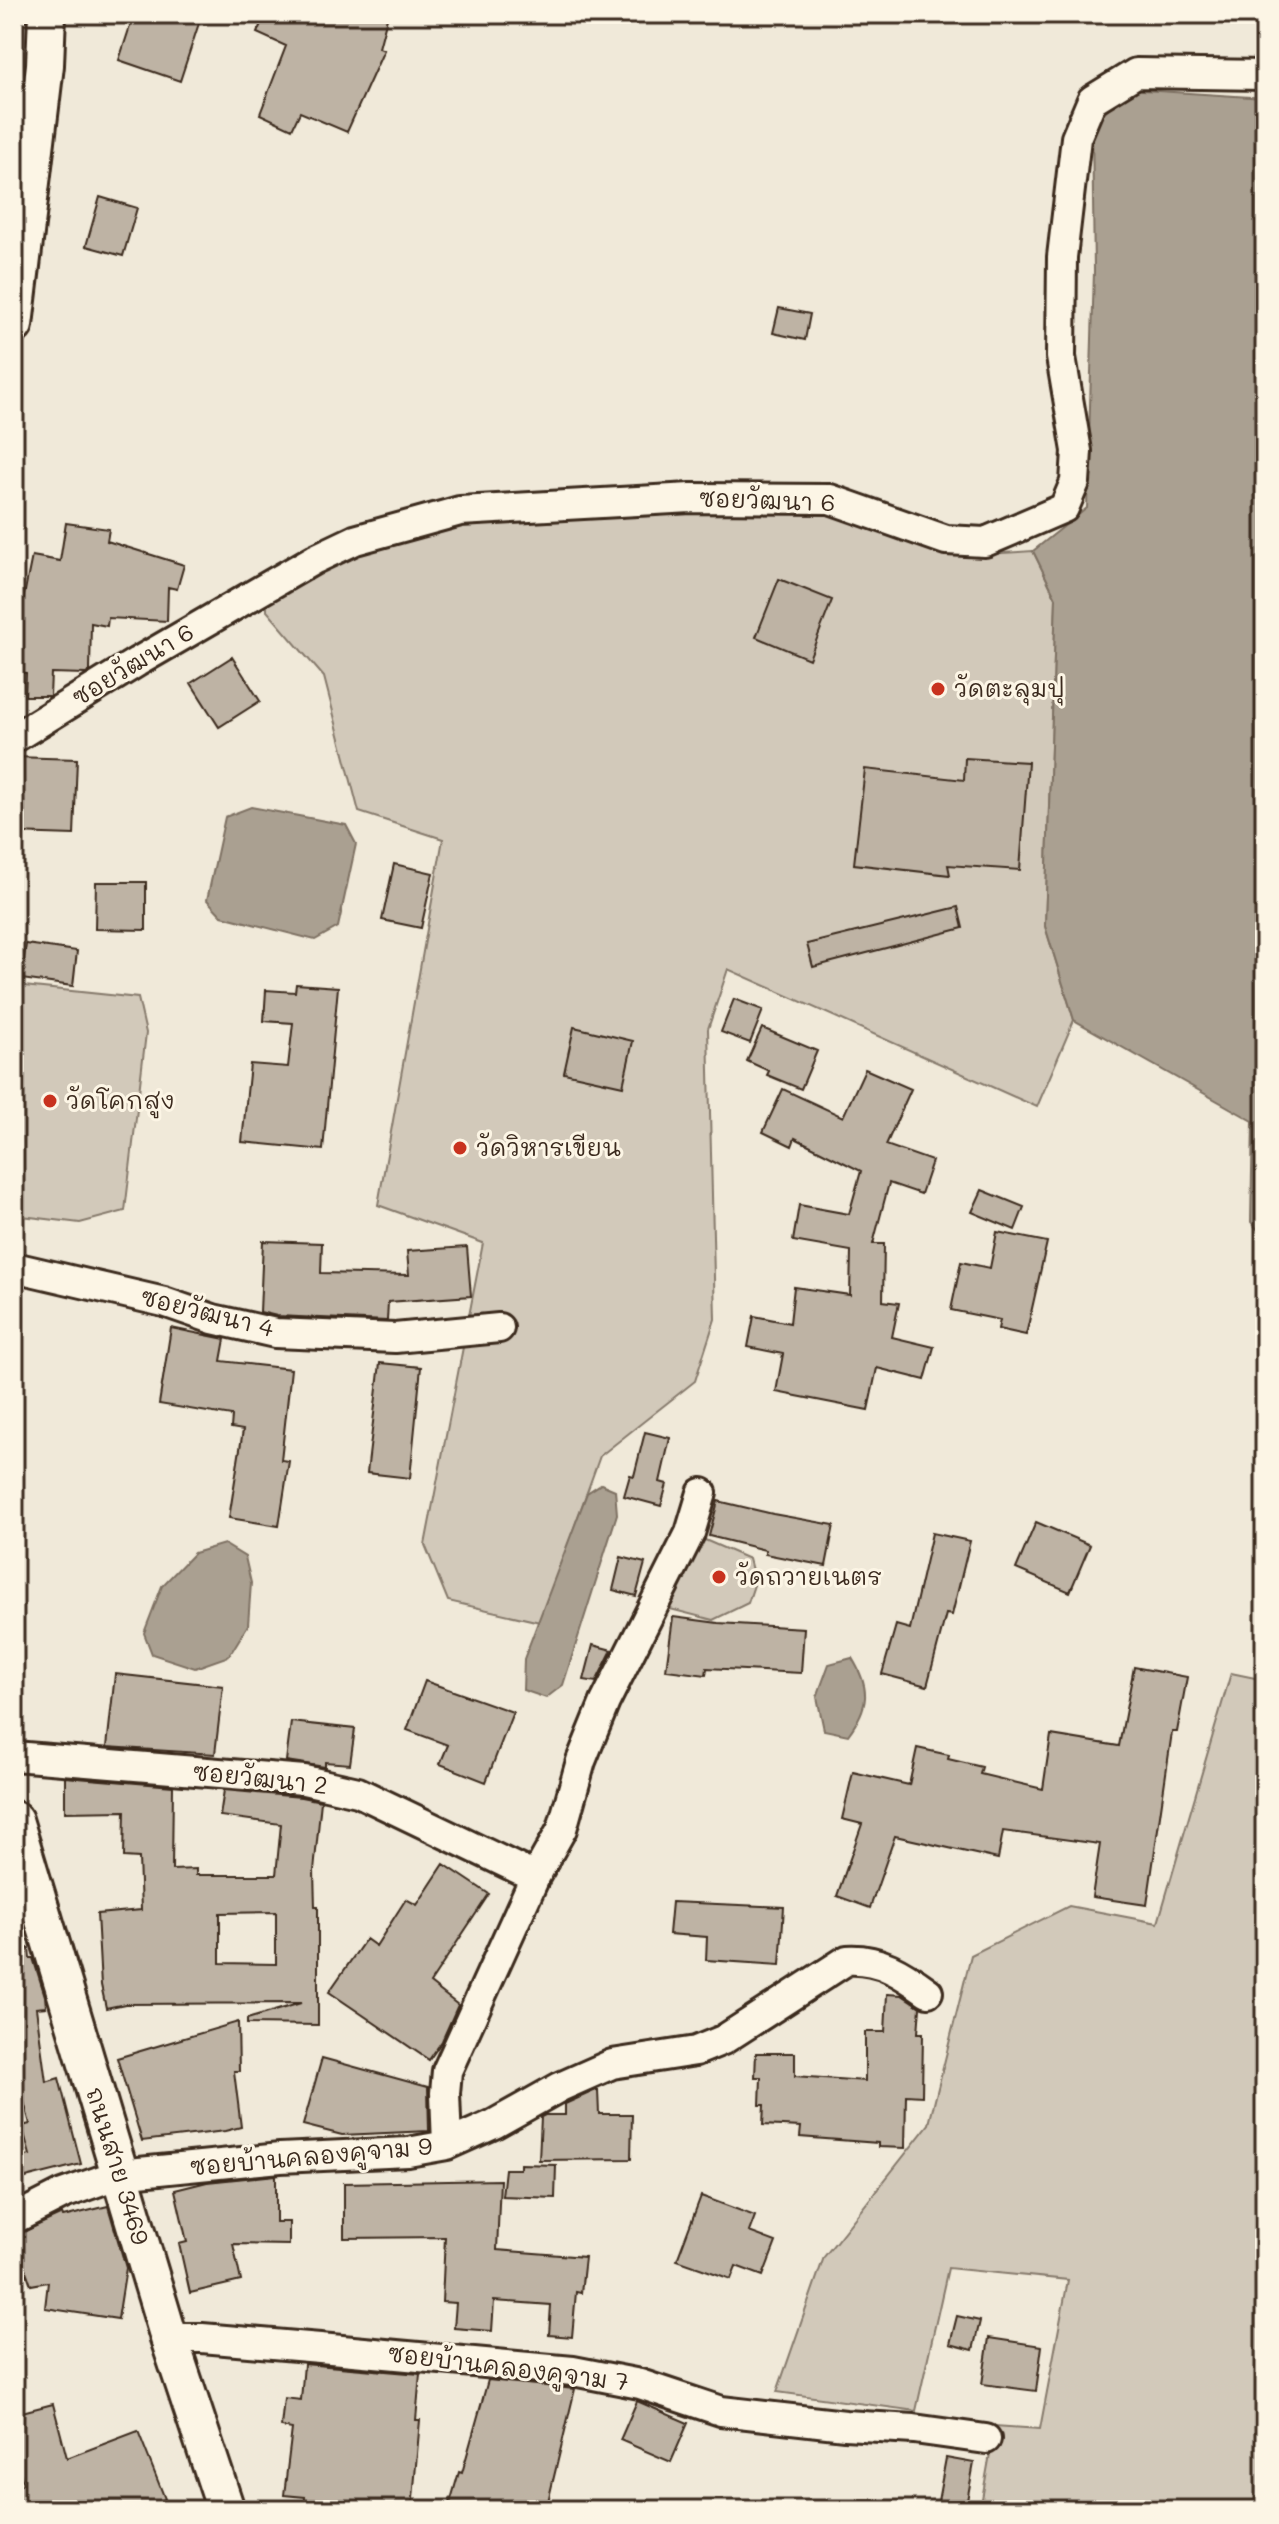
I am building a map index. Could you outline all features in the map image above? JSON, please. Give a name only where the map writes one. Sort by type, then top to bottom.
[{"type":"street","points":[[14,325],[45,65],[47,14]]},
{"type":"street","name":"ซอยวัฒนา 6","points":[[14,738],[137,662],[315,559],[355,540],[460,511],[691,498],[830,499],[946,540],[985,542],[1064,508],[1075,482],[1077,451],[1061,357],[1062,257],[1076,138],[1092,100],[1136,73],[1265,75]]},
{"type":"street","name":"ซอยวัฒนา 4","points":[[14,1267],[164,1302],[213,1319],[275,1333],[395,1338],[499,1328]]},
{"type":"street","points":[[447,2145],[447,2071],[535,1877],[562,1829],[581,1761],[605,1702],[690,1533],[702,1493]]},
{"type":"street","name":"ซอยวัฒนา 2","points":[[14,1756],[304,1780],[358,1792],[535,1877]]},
{"type":"street","name":"ถนนสาย 3469","points":[[14,1820],[169,2338],[226,2510]]},
{"type":"street","name":"ซอยบ้านคลองคูจาม 9","points":[[14,2219],[63,2194],[119,2174],[280,2158],[408,2152],[447,2145],[612,2064],[696,2051],[723,2040],[847,1960],[866,1959],[887,1967],[928,1992]]},
{"type":"street","name":"ซอยบ้านคลองคูจาม 7","points":[[169,2338],[202,2338],[573,2371],[640,2384],[721,2411],[986,2439]]},
{"type":"shaded area","points":[[1127,89],[1265,98],[1265,1238],[1251,1222],[1253,1121],[1074,1020],[1045,926],[1056,598],[1033,551],[1087,508],[1094,271],[1092,125]]},
{"type":"shaded area","points":[[703,504],[850,517],[970,555],[1033,551],[1056,598],[1045,926],[1074,1020],[1037,1107],[728,969],[708,1029],[715,1319],[695,1381],[600,1456],[540,1622],[448,1601],[425,1545],[483,1243],[378,1205],[443,839],[359,812],[324,677],[267,611],[267,594],[354,550],[473,520]]},
{"type":"shaded area","points":[[251,807],[346,825],[356,844],[338,927],[315,940],[222,916],[207,900],[225,817]]},
{"type":"shaded area","points":[[14,985],[138,998],[146,1033],[125,1211],[80,1223],[14,1215]]},
{"type":"shaded area","points":[[601,1484],[615,1490],[617,1514],[563,1685],[546,1698],[523,1690],[524,1659],[587,1493]]},
{"type":"shaded area","points":[[705,1540],[749,1559],[755,1582],[748,1603],[713,1620],[670,1609],[668,1595],[693,1544]]},
{"type":"shaded area","points":[[224,1544],[245,1557],[251,1583],[248,1625],[229,1656],[195,1668],[152,1654],[144,1633],[162,1586],[194,1553]]},
{"type":"shaded area","points":[[852,1658],[865,1689],[864,1707],[848,1735],[824,1730],[817,1697],[829,1664]]},
{"type":"shaded area","points":[[1231,1673],[1265,1680],[1265,2510],[980,2510],[995,2426],[1040,2429],[1068,2280],[948,2268],[916,2411],[777,2392],[824,2257],[929,2124],[971,1955],[1069,1906],[1158,1923]]},
{"type":"building","points":[[134,14],[202,14],[180,81],[119,60]]},
{"type":"building","points":[[265,14],[388,14],[379,48],[384,50],[347,132],[300,112],[292,129],[260,114],[286,46],[257,33]]},
{"type":"building","points":[[100,197],[137,208],[123,256],[86,246]]},
{"type":"building","points":[[779,308],[810,314],[805,340],[773,333]]},
{"type":"building","points":[[66,523],[109,529],[107,541],[184,565],[177,589],[168,587],[167,621],[108,618],[107,626],[91,623],[90,671],[86,674],[51,673],[50,696],[25,696],[26,673],[17,673],[17,630],[32,556],[60,561]]},
{"type":"building","points":[[779,579],[832,600],[809,659],[756,637]]},
{"type":"building","points":[[232,657],[260,701],[219,727],[191,683]]},
{"type":"building","points":[[14,757],[77,759],[74,835],[14,833]]},
{"type":"building","points":[[965,758],[1028,762],[1020,870],[948,865],[950,875],[854,864],[865,769],[964,780]]},
{"type":"building","points":[[394,864],[433,873],[421,928],[382,920]]},
{"type":"building","points":[[96,882],[146,882],[146,930],[95,929]]},
{"type":"building","points":[[958,907],[963,928],[813,967],[807,944]]},
{"type":"building","points":[[26,944],[77,951],[73,986],[21,979]]},
{"type":"building","points":[[296,984],[338,987],[323,1150],[242,1142],[250,1064],[288,1067],[293,1023],[264,1021],[266,990],[295,992]]},
{"type":"building","points":[[734,999],[763,1010],[750,1043],[721,1032]]},
{"type":"building","points":[[574,1027],[633,1041],[623,1086],[564,1073]]},
{"type":"building","points":[[762,1028],[817,1051],[801,1089],[767,1075],[769,1071],[747,1061]]},
{"type":"building","points":[[865,1069],[911,1089],[886,1145],[932,1161],[921,1194],[889,1183],[873,1244],[884,1244],[883,1301],[899,1303],[892,1337],[934,1347],[925,1380],[877,1368],[868,1410],[776,1392],[783,1354],[748,1347],[754,1316],[790,1323],[794,1287],[850,1295],[851,1251],[793,1241],[799,1205],[849,1214],[861,1171],[795,1138],[792,1146],[763,1132],[783,1089],[843,1117]]},
{"type":"building","points":[[982,1190],[1024,1207],[1015,1230],[972,1212]]},
{"type":"building","points":[[997,1232],[1047,1242],[1026,1335],[998,1329],[1000,1320],[951,1310],[961,1262],[990,1268]]},
{"type":"building","points":[[263,1241],[322,1243],[321,1273],[409,1275],[407,1251],[467,1247],[471,1296],[388,1302],[387,1321],[277,1316],[260,1312]]},
{"type":"building","points":[[171,1328],[225,1339],[221,1361],[291,1369],[281,1460],[289,1461],[279,1526],[229,1518],[243,1430],[231,1428],[232,1416],[159,1404]]},
{"type":"building","points":[[380,1363],[421,1367],[410,1478],[367,1473]]},
{"type":"building","points":[[645,1432],[670,1438],[660,1482],[667,1484],[661,1506],[624,1496],[630,1475],[634,1476]]},
{"type":"building","points":[[718,1501],[834,1525],[826,1566],[765,1554],[765,1550],[709,1536]]},
{"type":"building","points":[[1036,1522],[1090,1545],[1070,1592],[1016,1569]]},
{"type":"building","points":[[932,1533],[970,1541],[952,1615],[946,1614],[927,1686],[882,1674],[896,1625],[910,1629]]},
{"type":"building","points":[[621,1557],[645,1563],[636,1596],[613,1590]]},
{"type":"building","points":[[673,1617],[804,1628],[801,1673],[707,1668],[706,1675],[666,1670]]},
{"type":"building","points":[[593,1645],[612,1650],[596,1682],[584,1680]]},
{"type":"building","points":[[1134,1667],[1187,1677],[1177,1732],[1172,1732],[1147,1905],[1092,1897],[1100,1844],[1003,1831],[998,1859],[895,1836],[870,1908],[837,1896],[862,1824],[842,1819],[853,1772],[909,1785],[917,1748],[982,1767],[980,1774],[1043,1789],[1051,1735],[1119,1746]]},
{"type":"building","points":[[115,1674],[223,1686],[215,1754],[107,1747]]},
{"type":"building","points":[[425,1681],[513,1712],[486,1782],[440,1764],[448,1745],[407,1730]]},
{"type":"building","points":[[291,1722],[355,1729],[350,1764],[325,1762],[325,1767],[286,1761]]},
{"type":"building","points":[[65,1777],[173,1786],[172,1870],[196,1869],[196,1875],[276,1875],[281,1824],[220,1816],[224,1790],[321,1801],[314,1871],[315,1907],[318,1907],[318,2025],[247,2024],[247,2019],[301,2003],[125,2004],[106,2008],[101,1985],[97,1914],[141,1910],[139,1858],[124,1857],[125,1811],[65,1812]],"holes":[[[276,1912],[276,1964],[220,1963],[220,1913]]]},
{"type":"building","points":[[444,1864],[489,1894],[430,1983],[458,2005],[442,2041],[429,2060],[329,1992],[366,1939],[376,1946],[406,1899],[417,1905]]},
{"type":"building","points":[[672,1902],[784,1907],[780,1965],[706,1960],[707,1937],[669,1934]]},
{"type":"building","points":[[29,1948],[45,1996],[46,2007],[36,2008],[46,2082],[59,2078],[81,2164],[14,2181],[14,2159],[30,2155],[22,2126],[30,2124],[14,2065],[14,1949]]},
{"type":"building","points":[[887,1994],[902,1995],[920,2007],[918,2033],[923,2033],[922,2096],[906,2095],[905,2148],[800,2137],[801,2127],[763,2125],[761,2077],[755,2077],[756,2053],[795,2053],[795,2076],[865,2081],[865,2032],[885,2032]]},
{"type":"building","points":[[238,2022],[239,2071],[234,2071],[241,2127],[142,2141],[117,2058]]},
{"type":"building","points":[[322,2058],[428,2087],[429,2131],[342,2135],[303,2125]]},
{"type":"building","points":[[596,2090],[599,2114],[632,2114],[631,2159],[539,2160],[541,2117],[565,2115],[565,2104]]},
{"type":"building","points":[[520,2164],[556,2165],[555,2198],[502,2196],[505,2169],[520,2169]]},
{"type":"building","points":[[276,2175],[276,2222],[289,2222],[289,2245],[233,2244],[241,2281],[190,2293],[179,2244],[187,2242],[175,2190],[207,2182]]},
{"type":"building","points":[[500,2180],[497,2250],[585,2257],[581,2293],[576,2292],[572,2337],[549,2335],[551,2305],[494,2301],[492,2331],[454,2328],[456,2303],[442,2302],[445,2237],[344,2238],[344,2183]]},
{"type":"building","points":[[701,2196],[755,2216],[749,2232],[776,2242],[763,2276],[736,2266],[731,2279],[677,2260]]},
{"type":"building","points":[[108,2206],[126,2268],[118,2319],[45,2308],[48,2282],[31,2285],[14,2236],[62,2214],[63,2217]]},
{"type":"building","points":[[957,2316],[980,2321],[973,2350],[950,2344]]},
{"type":"building","points":[[989,2338],[1042,2346],[1036,2391],[982,2384]]},
{"type":"building","points":[[304,2364],[420,2374],[416,2420],[420,2420],[412,2510],[304,2510],[305,2497],[284,2495],[292,2429],[281,2427],[284,2398],[301,2400]]},
{"type":"building","points":[[488,2380],[575,2389],[546,2510],[448,2510],[459,2472],[462,2473]]},
{"type":"building","points":[[637,2401],[688,2423],[671,2462],[620,2440]]},
{"type":"building","points":[[53,2404],[67,2458],[138,2431],[165,2499],[137,2510],[19,2510],[14,2488],[23,2484],[14,2450],[14,2414]]},
{"type":"building","points":[[946,2458],[974,2463],[966,2506],[938,2501]]},
{"type":"place","name":"วัดตะลุมปุ","points":[[938,689]]},
{"type":"place","name":"วัดโคกสูง","points":[[50,1101]]},
{"type":"place","name":"วัดวิหารเขียน","points":[[460,1148]]},
{"type":"place","name":"วัดถวายเนตร","points":[[719,1577]]}]
